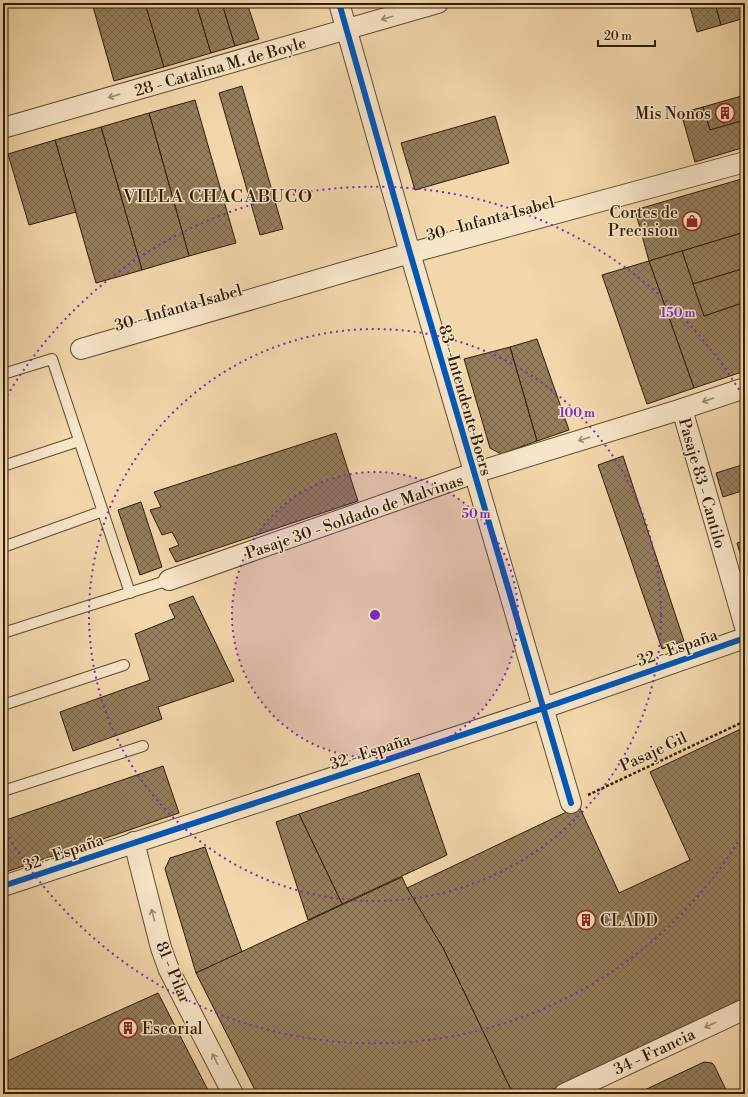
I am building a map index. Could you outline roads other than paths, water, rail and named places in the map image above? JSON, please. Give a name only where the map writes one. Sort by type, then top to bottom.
[{"type":"street","name":"83 - Intendente Boers","points":[[339,3],[410,253],[571,803]]},
{"type":"street","name":"28 - Catalina M. de Boyle","points":[[3,128],[438,3]]},
{"type":"street","name":"30 - Infanta Isabel","points":[[81,349],[410,253],[745,162]]},
{"type":"street","name":"Pasaje 30 - Soldado de Malvinas","points":[[169,580],[474,473],[745,388]]},
{"type":"street","name":"Pasaje 83 - Cantilo","points":[[682,409],[745,627]]},
{"type":"street","name":"32 - España","points":[[3,886],[544,708],[745,638]]},
{"type":"street","name":"81 - Pilar","points":[[134,842],[161,948],[169,970],[233,1094]]},
{"type":"street","name":"34 - Francia","points":[[564,1094],[745,1009]]},
{"type":"lane","points":[[3,374],[52,359],[130,593]]},
{"type":"lane","points":[[3,466],[79,441]]},
{"type":"lane","points":[[3,547],[103,511]]},
{"type":"lane","points":[[3,633],[169,580]]},
{"type":"lane","points":[[3,705],[124,665]]},
{"type":"lane","points":[[3,791],[143,746]]},
{"type":"place","name":"Mis Nonos","points":[[725,113]]},
{"type":"place","name":"Cortes de Precision","points":[[692,221]]},
{"type":"place","name":"CLADD","points":[[586,920]]},
{"type":"place","name":"Escorial","points":[[128,1028]]},
{"type":"district","name":"VILLA CHACABUCO","points":[[218,196]]}]
